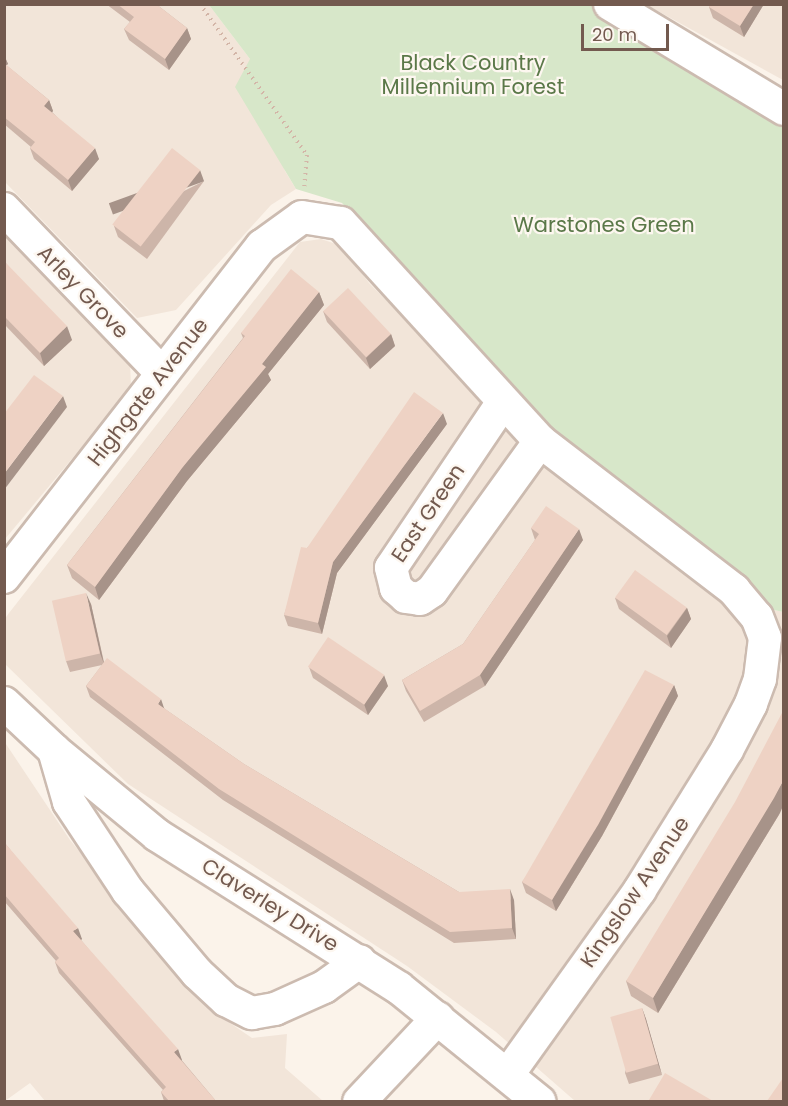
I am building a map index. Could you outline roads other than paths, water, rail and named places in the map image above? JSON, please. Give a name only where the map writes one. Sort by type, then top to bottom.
[{"type":"street","points":[[610,4],[783,110]]},
{"type":"street","name":"Arley Grove","points":[[4,209],[162,373]]},
{"type":"street","name":"Highgate Avenue","points":[[4,577],[262,246],[302,217],[341,223],[503,402]]},
{"type":"street","points":[[503,402],[540,441]]},
{"type":"street","name":"East Green","points":[[503,402],[391,568],[396,588],[406,597],[420,599],[432,591],[540,441]]},
{"type":"street","name":"Kingslow Avenue","points":[[509,1073],[640,890],[727,750],[751,704],[764,656],[765,638],[757,617],[734,590],[540,441]]},
{"type":"street","name":"Claverley Drive","points":[[4,703],[54,750],[157,835],[360,961],[509,1073],[540,1101]]},
{"type":"street","points":[[54,750],[69,802],[128,891],[197,973],[226,1000],[252,1013],[275,1009],[324,987],[360,961]]},
{"type":"street","points":[[359,1101],[438,1018]]},
{"type":"park label","name":"Black Country Millennium Forest","points":[[473,75]]},
{"type":"park label","name":"Warstones Green","points":[[604,225]]}]
